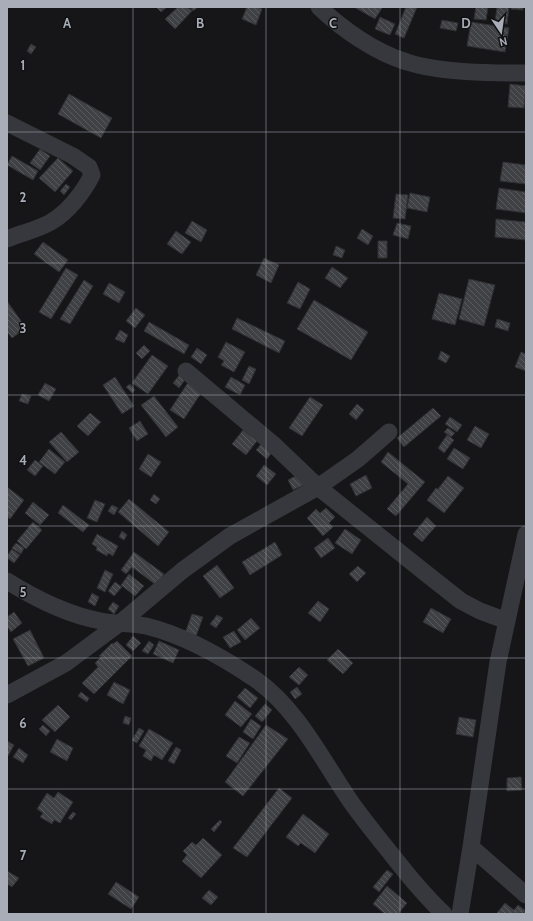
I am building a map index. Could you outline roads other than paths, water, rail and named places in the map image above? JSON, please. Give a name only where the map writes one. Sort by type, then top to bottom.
[{"type":"street","points":[[318,7],[346,30],[388,55],[407,62],[457,70],[526,73]]},
{"type":"street","points":[[7,123],[72,156],[89,167],[92,175],[83,190],[63,213],[51,222],[7,240]]},
{"type":"street","points":[[186,371],[273,444],[318,487],[461,601],[480,611],[507,621]]},
{"type":"street","points":[[7,695],[66,663],[120,623],[183,570],[230,536],[318,487],[358,459],[389,432]]},
{"type":"street","points":[[460,914],[498,662],[526,534]]},
{"type":"street","points":[[7,580],[59,609],[79,616],[102,622],[146,626],[169,634],[200,647],[235,666],[256,680],[286,708],[309,738],[352,803],[376,835],[410,877],[444,914]]},
{"type":"street","points":[[471,848],[526,895]]}]
